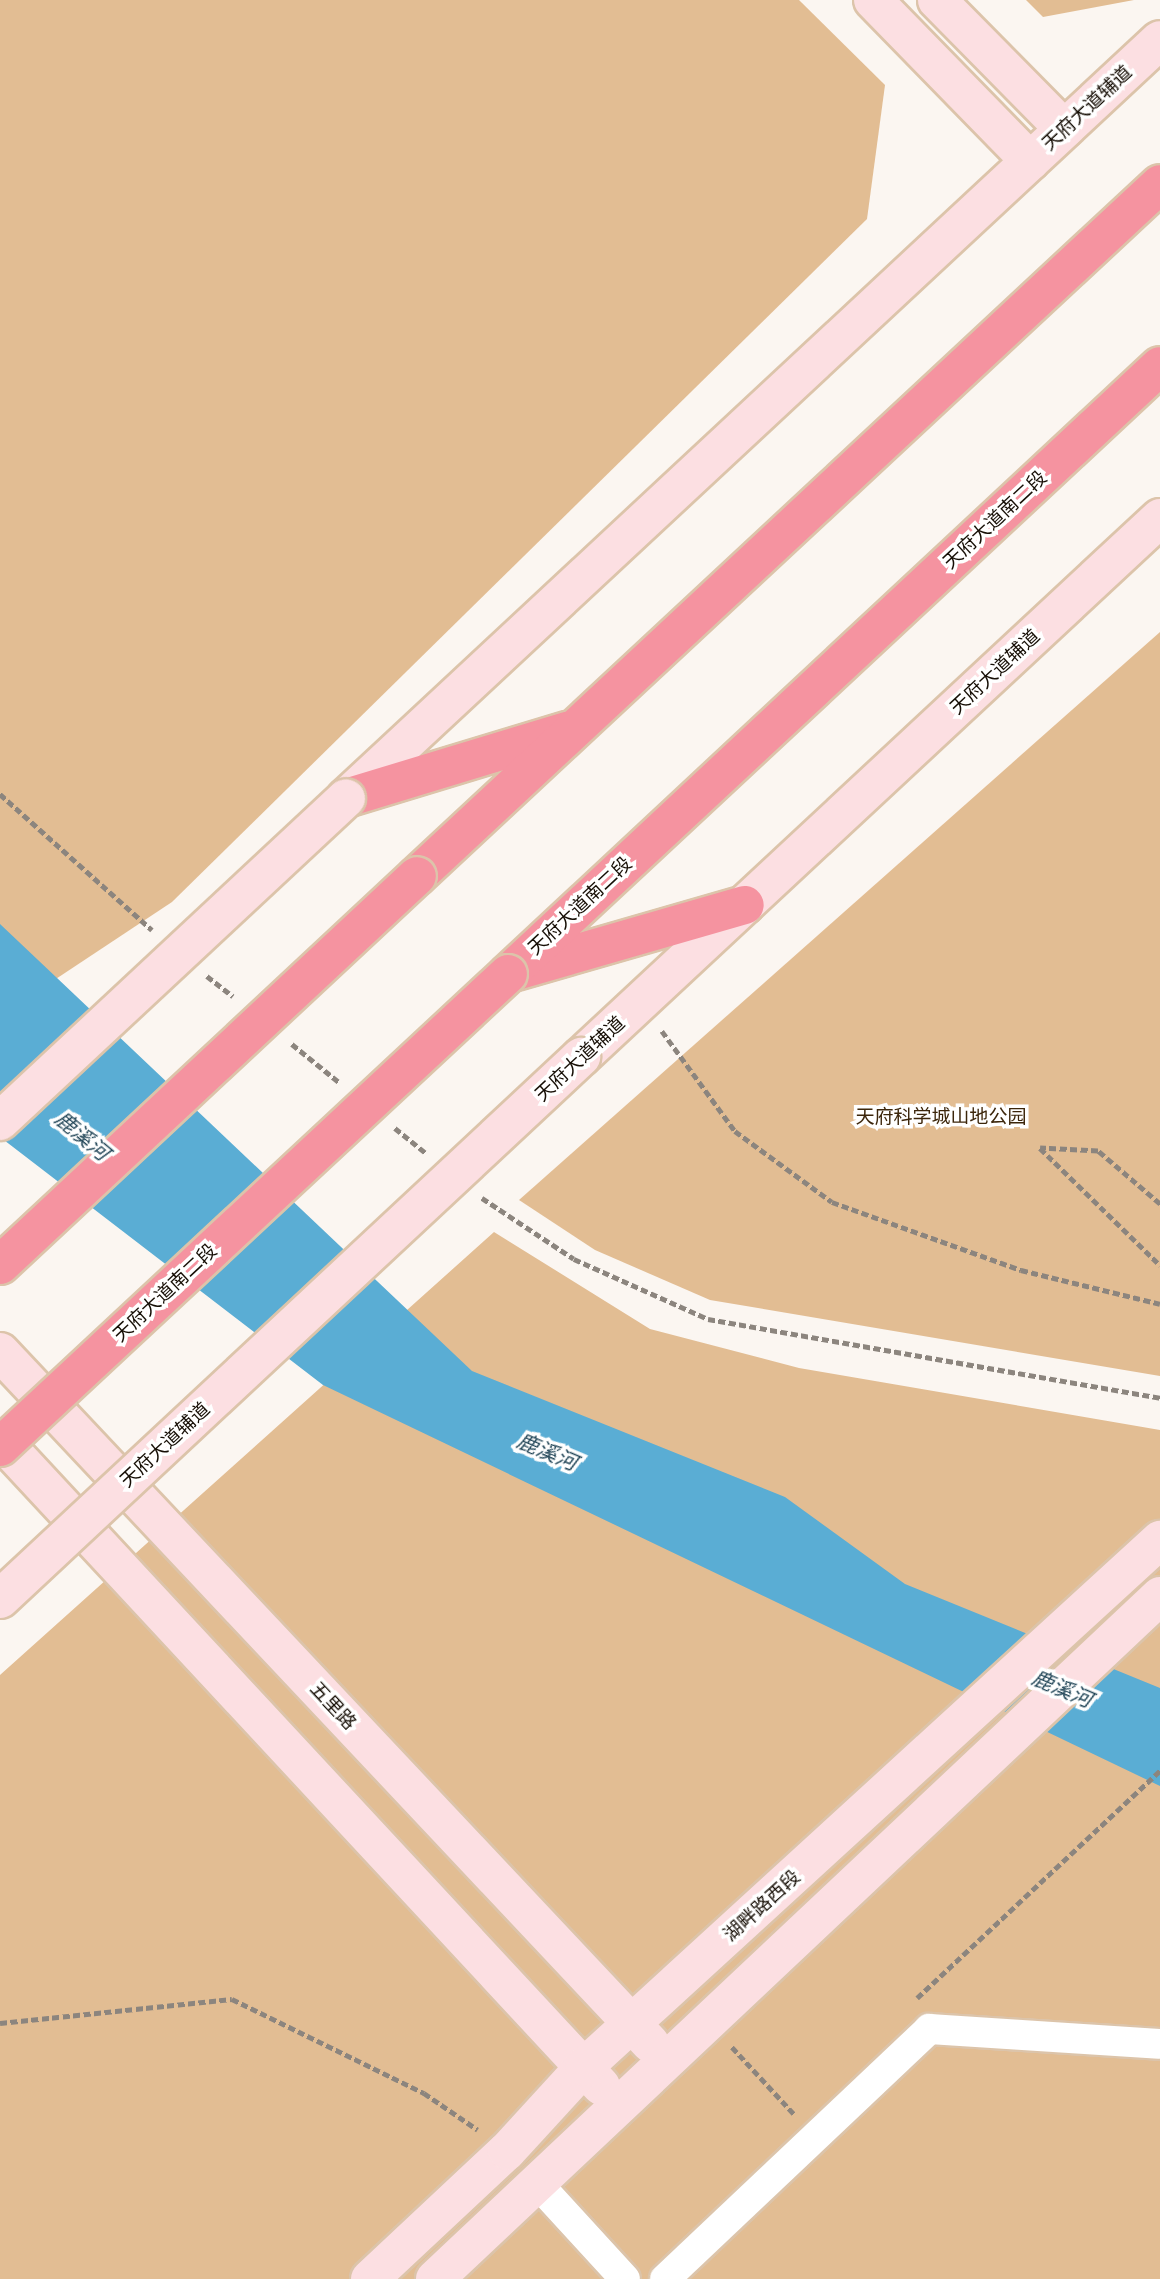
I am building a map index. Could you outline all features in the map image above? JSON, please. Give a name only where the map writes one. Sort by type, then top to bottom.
[{"type":"highway","points":[[0,1265],[1160,184]]},
{"type":"highway","name":"天府大道南二段","points":[[0,1447],[1160,366]]},
{"type":"highway","points":[[346,798],[576,728]]},
{"type":"highway","points":[[508,974],[745,905]]},
{"type":"street","points":[[873,0],[1030,161]]},
{"type":"street","points":[[937,0],[1064,129]]},
{"type":"street","name":"天府大道辅道","points":[[0,1121],[1160,40]]},
{"type":"street","name":"天府大道辅道","points":[[0,1600],[1160,518]]},
{"type":"street","name":"五里路","points":[[0,1352],[666,2059]]},
{"type":"street","points":[[0,1439],[617,2104]]},
{"type":"street","name":"湖畔路西段","points":[[370,2279],[507,2151],[584,2067],[940,1745],[1159,1539]]},
{"type":"street","points":[[435,2279],[617,2104],[710,2023],[989,1763],[1160,1596]]},
{"type":"street","points":[[665,2279],[814,2135],[929,2029],[1160,2044]]},
{"type":"street","points":[[537,2183],[625,2279]]},
{"type":"path","points":[[0,794],[157,933]]},
{"type":"path","points":[[197,968],[240,1002]]},
{"type":"path","points":[[640,1002],[735,1131],[832,1202],[1021,1270],[1160,1304]]},
{"type":"path","points":[[282,1036],[346,1088]]},
{"type":"path","points":[[389,1122],[431,1157]]},
{"type":"path","points":[[1160,1204],[1098,1151],[1040,1148],[1160,1265]]},
{"type":"path","points":[[474,1191],[573,1259],[708,1319],[1160,1398]]},
{"type":"path","points":[[914,2001],[1160,1771]]},
{"type":"path","points":[[0,2023],[232,1999],[424,2093],[507,2151]]},
{"type":"path","points":[[710,2023],[814,2135]]},
{"type":"path","points":[[793,2113],[804,2104]]},
{"type":"green space","points":[[0,0],[799,0],[885,85],[867,219],[172,902],[0,1016]]},
{"type":"green space","points":[[1026,0],[1134,0],[1043,17]]},
{"type":"green space","name":"天府科学城山地公园","points":[[1160,632],[1160,1376],[710,1300],[595,1250],[519,1200]]},
{"type":"green space","points":[[494,1232],[650,1329],[799,1368],[1160,1430],[1160,2279],[0,2279],[0,1675]]},
{"type":"water","name":"鹿溪河","points":[[0,924],[472,1371],[785,1497],[905,1584],[1160,1688],[1160,1786],[323,1385],[0,1137]]}]
